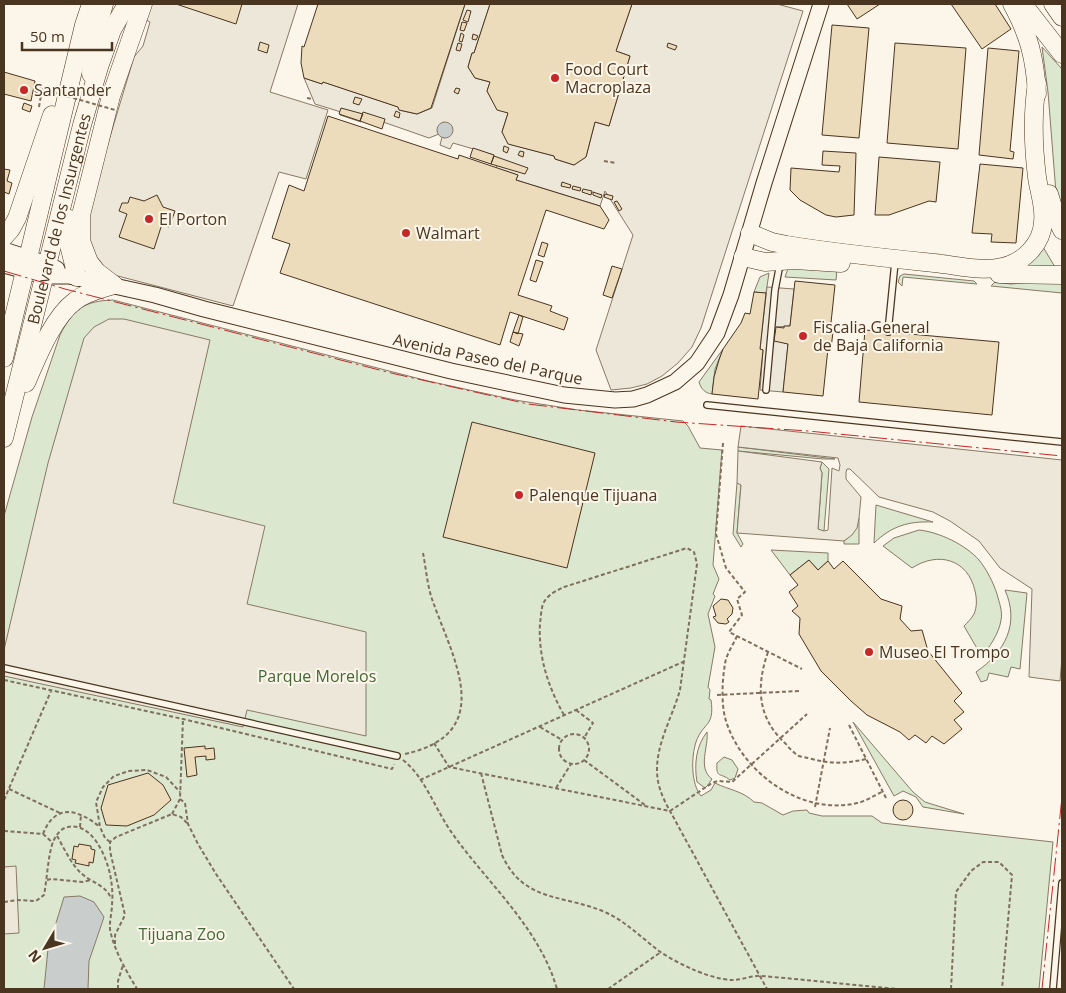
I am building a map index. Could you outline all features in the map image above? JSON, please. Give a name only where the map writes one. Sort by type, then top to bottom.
[{"type":"main road","name":"Boulevard de los Insurgentes","points":[[4,358],[84,25],[91,4]]},
{"type":"main road","points":[[93,87],[92,45],[104,4]]},
{"type":"main road","points":[[114,285],[97,272],[89,262],[81,241],[81,215],[111,96],[143,4]]},
{"type":"main road","name":"Avenida Paseo del Parque","points":[[26,264],[450,371],[564,395],[590,398],[634,399],[676,382],[697,363],[717,333],[731,296],[764,183],[821,4]]},
{"type":"main road","points":[[1012,4],[1028,35],[1035,65],[1043,165],[1053,208],[1062,230]]},
{"type":"main road","points":[[1023,4],[1062,54]]},
{"type":"main road","points":[[1053,4],[1062,17]]},
{"type":"main road","name":"Boulevard de los Insurgentes","points":[[6,432],[82,125],[112,30],[126,5]]},
{"type":"main road","points":[[73,277],[69,245],[70,213],[104,76],[126,5]]},
{"type":"main road","points":[[4,237],[11,230],[17,218],[84,25]]},
{"type":"main road","points":[[742,257],[765,262],[785,260],[895,263],[987,269],[1018,262],[1040,238],[1044,222],[1032,139],[1032,118],[1037,83]]},
{"type":"main road","points":[[750,233],[772,242],[895,263],[986,274],[1062,274]]},
{"type":"main road","points":[[4,250],[26,264]]},
{"type":"main road","points":[[4,264],[26,264]]},
{"type":"main road","points":[[6,432],[54,324],[76,300],[91,292],[114,285]]},
{"type":"lane","points":[[766,390],[775,290],[779,269],[785,260]]},
{"type":"lane","points":[[888,332],[895,263]]},
{"type":"lane","points":[[707,405],[1062,442]]},
{"type":"lane","points":[[4,668],[397,756]]},
{"type":"lane","points":[[1053,989],[1062,883]]},
{"type":"path","points":[[42,89],[115,110]]},
{"type":"path","points":[[308,98],[313,99]]},
{"type":"path","points":[[604,161],[616,163]]},
{"type":"path","points":[[723,443],[716,534],[726,568],[745,592],[737,599],[742,616],[729,632],[802,669]]},
{"type":"path","points":[[564,716],[554,698],[545,671],[540,636],[541,614],[544,603],[552,594],[564,587],[687,548],[694,552],[697,564],[685,661],[680,690],[658,753],[657,775],[660,790],[670,810],[767,989]]},
{"type":"path","points":[[397,756],[424,749],[434,743],[453,728],[459,718],[462,707],[459,676],[452,650],[432,597],[423,553]]},
{"type":"path","points":[[737,636],[725,662],[723,695],[726,720],[736,744],[752,765],[771,783],[791,795],[816,803],[836,805],[861,802],[882,792]]},
{"type":"path","points":[[768,652],[762,671],[760,693],[766,719],[780,739],[798,755],[824,762],[846,763],[866,759]]},
{"type":"path","points":[[420,780],[685,661]]},
{"type":"path","points":[[4,800],[51,690],[53,678]]},
{"type":"path","points":[[4,680],[183,719],[392,768],[397,756]]},
{"type":"path","points":[[717,695],[800,690]]},
{"type":"path","points":[[576,710],[593,723],[584,738]]},
{"type":"path","points":[[434,743],[449,767],[670,810],[712,783],[718,781],[732,782],[807,714]]},
{"type":"path","points":[[110,842],[116,837],[172,814],[180,799],[183,719]]},
{"type":"path","points":[[849,725],[886,798]]},
{"type":"path","points":[[539,727],[562,740]]},
{"type":"path","points":[[815,807],[830,728]]},
{"type":"path","points":[[575,734],[584,738],[589,752],[584,760],[571,764],[562,759],[559,750],[565,736],[575,734]]},
{"type":"path","points":[[397,756],[410,765],[450,831],[521,919],[550,968],[557,989]]},
{"type":"path","points":[[584,760],[646,806]]},
{"type":"path","points":[[556,788],[571,764]]},
{"type":"path","points":[[110,842],[105,838],[100,827],[96,802],[103,787],[114,776],[129,771],[147,770],[166,777],[180,792]]},
{"type":"path","points":[[481,773],[502,855],[513,875],[525,886],[536,892],[608,913],[661,952],[693,970],[726,979],[732,980],[759,976],[898,989]]},
{"type":"path","points":[[9,788],[60,813]]},
{"type":"path","points":[[180,799],[185,803],[188,824]]},
{"type":"path","points":[[43,834],[46,825],[53,817],[60,813],[73,812],[81,814],[90,818],[100,827]]},
{"type":"path","points":[[80,827],[81,814]]},
{"type":"path","points":[[172,814],[181,817],[188,824],[216,874],[294,989]]},
{"type":"path","points":[[4,902],[18,900],[36,901],[44,895],[53,843],[57,835],[64,828],[80,827],[94,840],[105,859],[110,873],[112,904],[110,932],[123,964],[137,989]]},
{"type":"path","points":[[4,831],[43,834],[53,843]]},
{"type":"path","points":[[57,835],[75,866],[82,874],[103,887],[110,894],[112,904]]},
{"type":"path","points":[[110,842],[110,851],[126,915],[115,935],[115,946]]},
{"type":"path","points":[[951,989],[956,892],[971,871],[983,862],[999,862],[1012,875],[1002,989]]},
{"type":"path","points":[[47,880],[83,882],[91,880]]},
{"type":"path","points":[[608,989],[661,952]]},
{"type":"path","points":[[118,989],[118,981],[123,964]]},
{"type":"green space","points":[[1042,47],[1062,69],[1062,210],[1056,193],[1048,92]]},
{"type":"green space","points":[[1043,247],[1055,267],[1022,269]]},
{"type":"green space","points":[[789,266],[837,269],[836,280],[785,277]]},
{"type":"green space","points":[[769,273],[766,293],[754,292],[760,277]]},
{"type":"green space","points":[[904,274],[974,281],[977,284],[903,277],[902,286],[898,282],[900,276]]},
{"type":"green space","points":[[1062,281],[1062,293],[991,286],[995,282],[1011,284]]},
{"type":"green space","name":"Parque Morelos","points":[[113,300],[428,381],[515,400],[578,410],[683,421],[688,426],[700,448],[722,450],[713,565],[719,579],[708,614],[715,647],[708,687],[712,709],[710,720],[699,736],[694,748],[693,770],[695,785],[698,791],[701,796],[711,790],[715,783],[741,793],[754,802],[762,803],[783,815],[793,811],[807,810],[809,813],[822,816],[872,816],[882,823],[1053,842],[1039,989],[4,989],[4,516],[32,417],[60,335],[80,308],[94,302]]},
{"type":"green space","points":[[723,349],[715,369],[712,394],[704,390],[699,382]]},
{"type":"green space","points":[[738,447],[835,459],[738,451]]},
{"type":"green space","points":[[822,462],[829,469],[824,531],[818,530],[822,473],[820,468]]},
{"type":"green space","points":[[737,483],[741,484],[737,533],[743,544],[741,547],[733,534]]},
{"type":"green space","points":[[876,505],[933,522],[916,522],[901,526],[887,532],[874,543]]},
{"type":"green space","points":[[859,518],[859,544],[844,544],[844,541],[854,531]]},
{"type":"green space","points":[[919,530],[943,536],[960,544],[974,554],[990,576],[997,594],[1001,617],[996,635],[982,657],[964,626],[971,619],[976,609],[975,591],[966,572],[959,565],[942,559],[922,563],[912,568],[883,546],[894,538]]},
{"type":"green space","points":[[771,550],[828,553],[828,561],[818,570],[809,560],[790,575]]},
{"type":"green space","points":[[1005,590],[1027,593],[1020,669],[1011,667],[1008,677],[989,673],[987,680],[981,682],[976,672],[995,656],[1007,636],[1010,626],[1011,614]]},
{"type":"green space","points":[[853,722],[913,792],[925,802],[964,814],[923,807],[916,797],[903,791],[894,796]]},
{"type":"green space","points":[[707,732],[704,763],[705,769],[712,779],[705,788],[697,782],[696,762],[700,743]]},
{"type":"green space","points":[[724,757],[732,760],[738,769],[735,778],[730,780],[717,771],[717,763]]},
{"type":"shaded area","points":[[148,4],[298,4],[270,92],[328,110],[306,179],[279,172],[233,306],[114,275],[91,257],[86,229],[88,210],[134,57],[143,46],[150,22],[144,19]]},
{"type":"shaded area","points":[[465,4],[490,4],[468,67],[475,78],[490,82],[487,91],[497,109],[508,113],[502,132],[509,144],[554,156],[555,159],[574,165],[586,157],[595,122],[609,126],[630,56],[616,51],[632,4],[777,4],[803,11],[701,328],[692,347],[678,363],[662,376],[647,384],[611,390],[596,350],[633,235],[605,191],[600,206],[516,180],[518,175],[496,168],[497,164],[492,162],[494,155],[453,143],[450,149],[440,145],[442,137],[445,138],[444,122],[440,124],[437,132],[439,134],[429,138],[363,115],[361,122],[340,115],[341,112],[315,104],[304,78],[322,84],[323,82],[398,107],[399,110],[417,114],[432,108]]},
{"type":"shaded area","points":[[445,122],[453,130],[445,138],[437,130]]},
{"type":"shaded area","points":[[767,287],[794,289],[790,326],[776,327],[774,340],[788,344],[783,392],[760,390],[763,350],[760,349]]},
{"type":"shaded area","points":[[109,319],[124,319],[210,340],[173,503],[265,526],[247,604],[366,632],[366,736],[247,710],[243,727],[4,676],[4,650],[48,463],[84,338],[94,327]]},
{"type":"shaded area","points":[[741,426],[1062,460],[1062,658],[1060,681],[1029,677],[1032,589],[1000,568],[979,541],[950,521],[933,512],[879,497],[850,469],[847,469],[846,479],[861,497],[857,528],[844,541],[737,533],[741,485],[737,483],[738,451],[822,462],[820,468],[822,473],[818,529],[824,531],[828,530],[832,468],[839,471],[840,465],[838,458],[738,447]]},
{"type":"shaded area","points":[[16,866],[19,933],[4,934],[4,867]]},
{"type":"shaded area","points":[[80,896],[94,902],[104,917],[89,961],[88,989],[44,989],[48,949],[64,897]]},
{"type":"building","points":[[176,4],[242,4],[236,24]]},
{"type":"building","points":[[318,4],[465,4],[431,108],[417,114],[399,110],[398,107],[323,82],[322,84],[304,78],[301,63],[302,46],[304,47]]},
{"type":"building","points":[[490,4],[632,4],[616,51],[630,56],[609,126],[595,122],[586,157],[574,165],[555,159],[554,156],[508,144],[502,132],[508,113],[497,110],[487,91],[490,82],[475,78],[468,67]]},
{"type":"building","points":[[847,4],[880,4],[857,19]]},
{"type":"building","points":[[951,4],[995,4],[1011,29],[982,49]]},
{"type":"building","points":[[467,10],[471,11],[468,22],[463,20]]},
{"type":"building","points":[[462,22],[467,23],[464,31],[460,30]]},
{"type":"building","points":[[832,25],[869,28],[859,138],[822,135]]},
{"type":"building","points":[[461,33],[464,35],[462,42],[459,41]]},
{"type":"building","points":[[473,34],[478,36],[476,40],[472,39]]},
{"type":"building","points":[[260,42],[269,45],[267,53],[258,50]]},
{"type":"building","points":[[458,43],[462,44],[460,51],[456,50]]},
{"type":"building","points":[[668,43],[677,46],[675,50],[667,47]]},
{"type":"building","points":[[895,43],[966,48],[958,149],[887,143]]},
{"type":"building","points":[[988,48],[1019,51],[1010,151],[1014,152],[1013,159],[979,155]]},
{"type":"building","points":[[4,72],[35,81],[31,101],[4,94]]},
{"type":"building","points":[[38,83],[42,84],[39,93],[35,92]]},
{"type":"building","points":[[456,88],[460,89],[458,94],[454,92]]},
{"type":"building","points":[[355,97],[362,99],[359,105],[353,103]]},
{"type":"building","points":[[24,103],[32,106],[30,112],[22,109]]},
{"type":"building","points":[[341,108],[363,114],[360,121],[339,114]]},
{"type":"building","points":[[396,111],[400,113],[399,118],[394,116]]},
{"type":"building","points":[[363,112],[385,119],[382,129],[360,121]]},
{"type":"building","name":"Walmart","points":[[328,116],[458,159],[459,155],[518,175],[516,180],[600,206],[609,220],[604,229],[546,210],[518,295],[552,306],[550,311],[568,318],[564,330],[510,312],[500,345],[280,273],[290,244],[272,238],[289,185],[304,191]]},
{"type":"building","points":[[504,146],[509,148],[507,153],[503,151]]},
{"type":"building","points":[[473,148],[494,155],[491,164],[470,157]]},
{"type":"building","points":[[520,151],[524,152],[523,157],[518,155]]},
{"type":"building","points":[[823,151],[856,153],[854,215],[836,217],[826,215],[800,200],[790,190],[791,168],[839,172],[840,166],[822,165]]},
{"type":"building","points":[[494,156],[528,168],[525,174],[491,164]]},
{"type":"building","points":[[879,157],[940,162],[936,202],[929,201],[889,215],[875,215]]},
{"type":"building","points":[[980,164],[1023,168],[1016,243],[991,242],[992,234],[972,233]]},
{"type":"building","points":[[4,169],[10,170],[7,181],[12,183],[9,194],[4,192]]},
{"type":"building","points":[[562,182],[571,185],[570,188],[561,186]]},
{"type":"building","points":[[573,186],[581,188],[580,191],[572,189]]},
{"type":"building","points":[[583,189],[592,191],[591,195],[582,192]]},
{"type":"building","points":[[593,192],[602,195],[601,198],[593,195]]},
{"type":"building","points":[[605,194],[613,196],[612,200],[604,197]]},
{"type":"building","name":"El Porton","points":[[157,195],[163,207],[175,211],[169,227],[162,224],[154,249],[119,237],[127,214],[119,211],[122,203],[128,203],[130,197],[144,201]]},
{"type":"building","points":[[617,201],[622,209],[619,211],[614,202]]},
{"type":"building","points":[[542,242],[548,244],[544,257],[538,255]]},
{"type":"building","points":[[536,260],[543,262],[536,282],[530,280]]},
{"type":"building","points":[[612,266],[622,269],[612,298],[603,295]]},
{"type":"building","name":"Fiscalia General de Baja California","points":[[795,281],[835,285],[830,332],[833,332],[831,348],[828,348],[823,396],[783,392],[788,344],[774,341],[776,327],[784,328],[784,326],[790,326]]},
{"type":"building","points":[[754,292],[766,293],[760,349],[763,350],[758,399],[712,394],[714,377],[723,349],[741,323],[745,313],[750,314]]},
{"type":"building","points":[[519,315],[523,317],[518,334],[513,332]]},
{"type":"building","points":[[865,330],[999,342],[992,415],[859,402]]},
{"type":"building","points":[[513,332],[523,334],[519,346],[510,342]]},
{"type":"building","name":"Palenque Tijuana","points":[[472,422],[595,453],[567,568],[443,537]]},
{"type":"building","name":"Museo El Trompo","points":[[809,560],[818,570],[828,561],[834,569],[843,561],[881,599],[902,606],[900,619],[911,631],[922,630],[928,651],[962,693],[954,701],[964,712],[954,720],[962,729],[944,744],[932,736],[926,743],[915,735],[909,740],[900,732],[867,715],[821,671],[799,634],[800,618],[792,611],[798,606],[789,592],[798,585],[790,575]]},
{"type":"building","points":[[721,599],[728,600],[733,608],[732,614],[727,619],[729,622],[726,624],[718,623],[713,617],[716,616],[713,606]]},
{"type":"building","points":[[205,746],[205,749],[214,748],[215,759],[206,760],[206,756],[195,757],[197,775],[187,777],[184,748]]},
{"type":"building","points":[[148,773],[163,785],[171,800],[154,815],[127,826],[106,825],[101,808],[108,785]]},
{"type":"building","points":[[903,800],[910,803],[913,810],[910,817],[903,820],[896,817],[893,810],[896,803]]},
{"type":"building","points":[[79,844],[91,846],[91,849],[95,850],[93,863],[89,862],[89,866],[75,863],[76,860],[72,859],[74,846],[78,847]]},
{"type":"power","points":[[4,271],[65,289],[391,373],[528,404],[676,422],[808,431],[1062,456]]},
{"type":"power","points":[[1042,989],[1062,797]]},
{"type":"place","name":"Food Court Macroplaza","points":[[555,78]]},
{"type":"place","name":"Santander","points":[[24,90]]},
{"type":"place","name":"El Porton","points":[[149,219]]},
{"type":"place","name":"Walmart","points":[[406,233]]},
{"type":"place","name":"Fiscalia General de Baja California","points":[[803,336]]},
{"type":"place","name":"Palenque Tijuana","points":[[519,495]]},
{"type":"place","name":"Museo El Trompo","points":[[869,652]]},
{"type":"park label","name":"Tijuana Zoo","points":[[182,934]]}]
